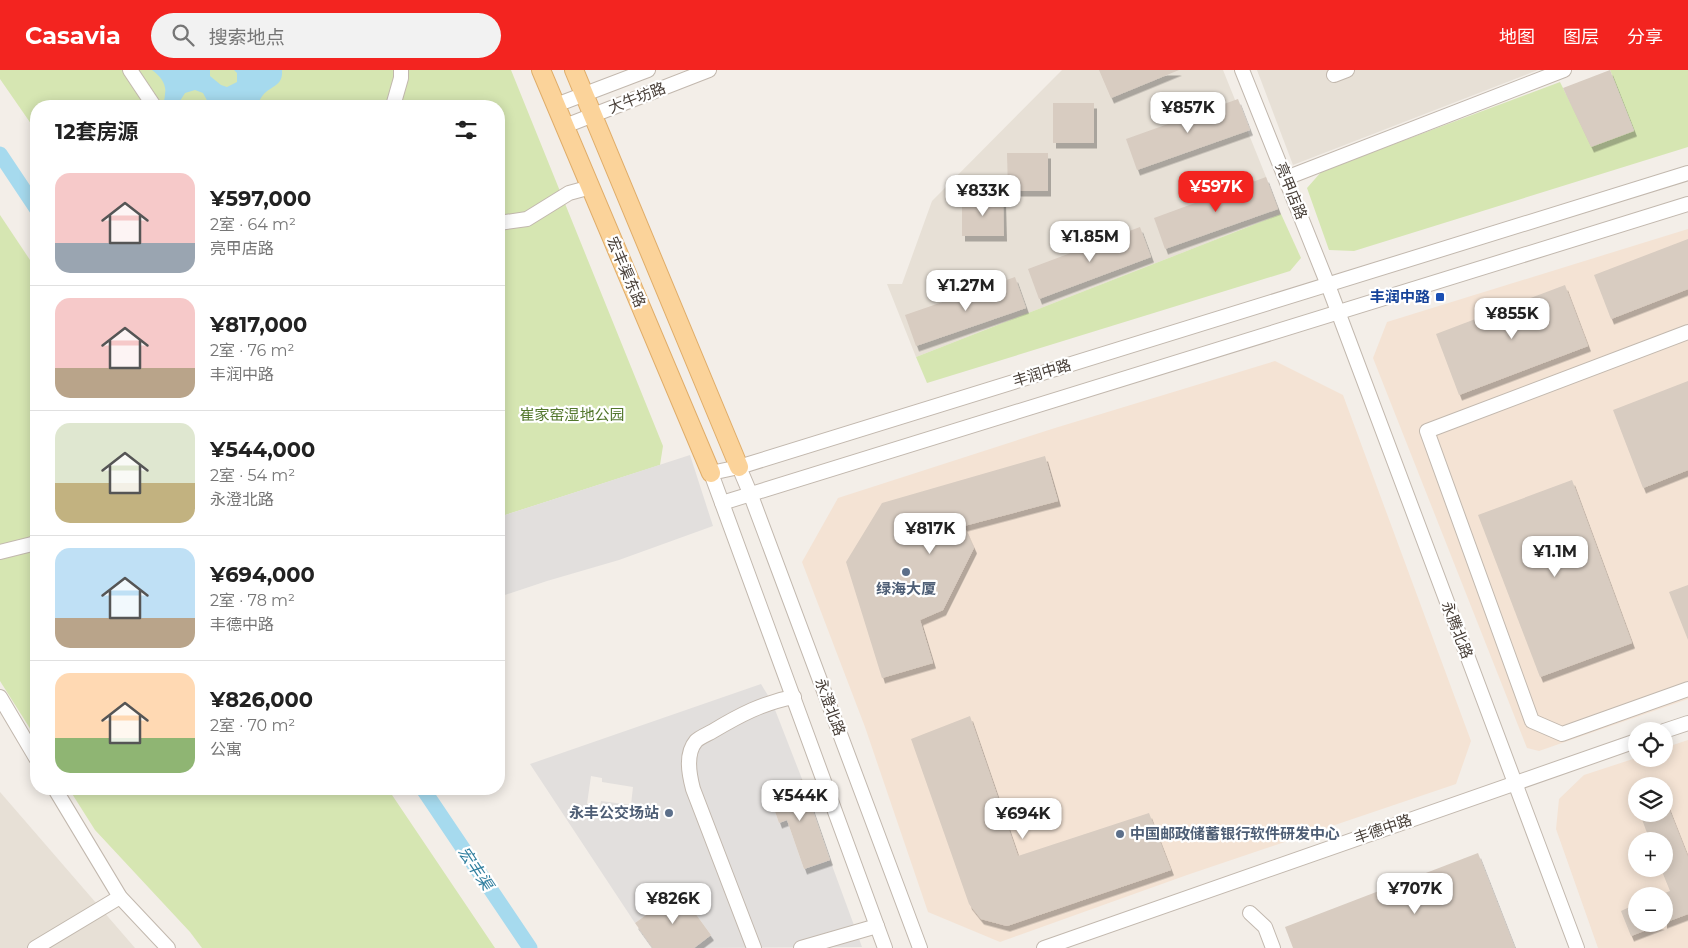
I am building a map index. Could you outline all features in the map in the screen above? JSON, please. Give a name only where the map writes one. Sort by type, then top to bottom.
[{"type":"main road","name":"宏丰渠东路","points":[[541,70],[711,473]]},
{"type":"main road","name":"宏丰渠东路","points":[[574,70],[739,467]]},
{"type":"street","points":[[130,70],[150,100]]},
{"type":"street","points":[[395,100],[402,70]]},
{"type":"street","name":"大牛坊路","points":[[556,105],[648,70]]},
{"type":"street","name":"大牛坊路","points":[[564,126],[709,70]]},
{"type":"street","name":"亮甲店路","points":[[1242,70],[1337,312]]},
{"type":"street","points":[[1334,75],[1347,70]]},
{"type":"street","points":[[1286,178],[1564,70]]},
{"type":"street","name":"丰润中路","points":[[711,473],[739,467],[1688,173]]},
{"type":"street","points":[[505,222],[527,219],[569,193],[590,187]]},
{"type":"street","name":"丰润中路","points":[[722,503],[1688,204]]},
{"type":"street","name":"永腾北路","points":[[1337,312],[1577,948]]},
{"type":"street","points":[[1688,332],[1427,431],[1532,721],[1562,734],[1688,689]]},
{"type":"street","name":"永澄北路","points":[[739,467],[920,948]]},
{"type":"street","name":"永澄北路","points":[[711,473],[885,948]]},
{"type":"street","points":[[0,552],[30,544]]},
{"type":"street","points":[[0,697],[30,748]]},
{"type":"street","points":[[754,948],[693,789],[688,769],[691,751],[696,740],[742,715],[783,699],[794,697]]},
{"type":"street","points":[[1673,728],[1688,723]]},
{"type":"street","name":"丰德中路","points":[[1044,948],[1628,744]]},
{"type":"street","points":[[59,795],[120,897],[168,948]]},
{"type":"street","points":[[35,948],[120,897]]},
{"type":"street","points":[[1250,913],[1266,927],[1274,948]]},
{"type":"street","points":[[801,948],[876,926]]},
{"type":"shaded area","points":[[1062,70],[1223,70],[1281,214],[916,357],[887,284],[902,284],[932,201]]},
{"type":"shaded area","points":[[1257,70],[1538,70],[1293,165]]},
{"type":"shaded area","points":[[1688,229],[1688,699],[1539,751],[1527,748],[1373,358],[1387,322]]},
{"type":"shaded area","points":[[1275,361],[1343,395],[1471,741],[1456,784],[1187,875],[1000,942],[928,912],[865,727],[802,562],[838,498],[1055,428]]},
{"type":"shaded area","points":[[690,455],[713,526],[619,560],[505,595],[505,515]]},
{"type":"shaded area","name":"永丰公交场站","points":[[761,684],[772,702],[802,779],[768,791],[779,823],[787,820],[804,869],[830,860],[862,947],[694,948],[711,935],[679,891],[635,923],[530,764]],"holes":[[[591,776],[602,778],[602,782],[633,787],[631,805],[601,801],[600,806],[587,804]]]},
{"type":"shaded area","points":[[1688,740],[1688,948],[1598,948],[1556,829],[1559,799],[1584,775],[1628,761],[1628,767],[1673,767],[1673,745]]},
{"type":"shaded area","points":[[0,792],[135,948],[0,948]]},
{"type":"green space","name":"崔家窑湿地公园","points":[[0,70],[511,70],[663,446],[660,465],[505,515],[505,100],[30,100],[30,122],[0,79]]},
{"type":"green space","points":[[1610,70],[1688,70],[1688,147],[1354,251],[1329,250],[1307,188],[1322,171],[1560,82],[1592,146],[1634,130]]},
{"type":"green space","points":[[1281,214],[1301,258],[1290,271],[927,383],[916,357]]},
{"type":"green space","points":[[0,215],[30,260],[30,728],[0,681]]},
{"type":"green space","points":[[73,795],[392,795],[495,948],[202,948],[190,932],[95,830]]},
{"type":"water","points":[[152,70],[210,70],[210,76],[221,85],[227,87],[237,82],[237,73],[234,70],[282,70],[280,81],[265,93],[260,100],[207,100],[203,93],[195,90],[185,93],[181,100],[164,100],[165,87]]},
{"type":"building","points":[[1099,70],[1179,70],[1111,98]]},
{"type":"building","points":[[1610,70],[1634,131],[1591,147],[1563,88]]},
{"type":"building","points":[[1238,99],[1250,130],[1137,170],[1126,139]]},
{"type":"building","points":[[1053,103],[1094,103],[1094,143],[1053,143]]},
{"type":"building","points":[[1007,153],[1048,153],[1048,191],[1008,191]]},
{"type":"building","points":[[1266,177],[1278,209],[1165,249],[1154,218]]},
{"type":"building","points":[[1003,197],[1004,236],[962,236],[962,198]]},
{"type":"building","points":[[1140,227],[1151,257],[1039,299],[1028,269]]},
{"type":"building","points":[[1688,239],[1688,289],[1611,319],[1594,275]]},
{"type":"building","points":[[1015,277],[1026,308],[916,346],[905,315]]},
{"type":"building","points":[[1565,285],[1588,346],[1459,395],[1436,334]]},
{"type":"building","points":[[1688,381],[1688,470],[1643,488],[1613,410]]},
{"type":"building","name":"绿海大厦","points":[[1045,456],[1058,501],[964,526],[974,548],[943,610],[920,620],[933,663],[882,678],[846,562],[882,503]]},
{"type":"building","points":[[1572,480],[1632,643],[1540,677],[1478,515]]},
{"type":"building","points":[[1688,585],[1688,640],[1669,592]]},
{"type":"building","name":"中国邮政储蓄银行软件研发中心","points":[[970,716],[1018,856],[1149,813],[1171,870],[1007,926],[981,919],[969,904],[911,739]]},
{"type":"building","points":[[802,779],[830,860],[804,869],[787,820],[779,823],[768,791]]},
{"type":"building","points":[[1673,819],[1688,857],[1688,914],[1673,920],[1673,887],[1668,887],[1664,877],[1673,877],[1673,832],[1647,832],[1643,822],[1673,822]]},
{"type":"building","points":[[1478,853],[1515,948],[1293,948],[1285,927]]},
{"type":"building","points":[[679,891],[711,935],[694,948],[653,948],[635,923]]},
{"type":"building","points":[[1628,908],[1628,928],[1621,911]]},
{"type":"building","points":[[1629,932],[1641,932],[1631,936]]},
{"type":"waterway","name":"宏丰渠","points":[[0,154],[30,199]]},
{"type":"waterway","name":"宏丰渠","points":[[427,795],[530,948]]},
{"type":"place","name":"丰润中路","points":[[1440,297]]},
{"type":"place","name":"绿海大厦","points":[[906,572]]},
{"type":"place","name":"永丰公交场站","points":[[669,813]]},
{"type":"place","name":"中国邮政储蓄银行软件研发中心","points":[[1120,834]]}]
